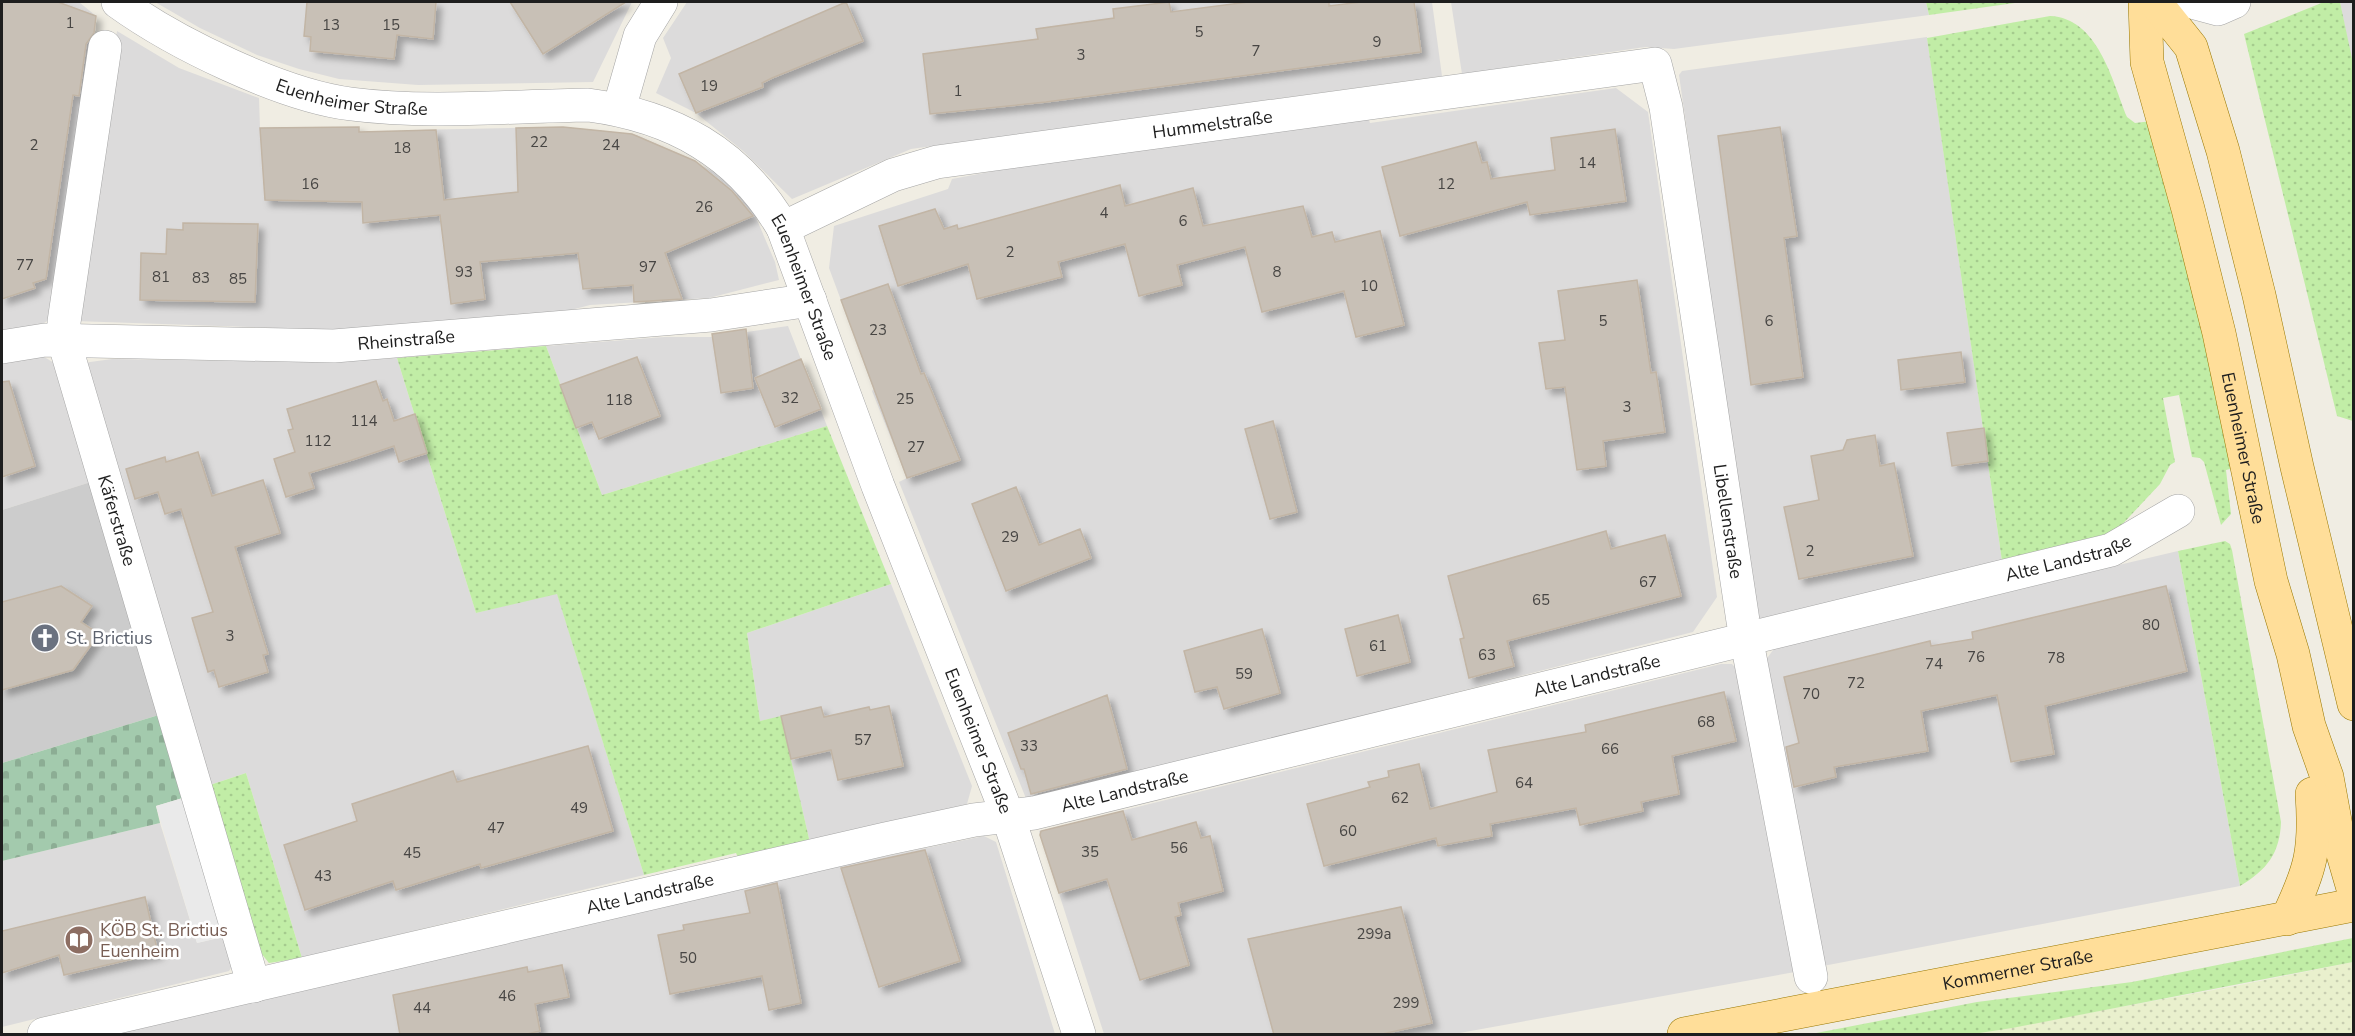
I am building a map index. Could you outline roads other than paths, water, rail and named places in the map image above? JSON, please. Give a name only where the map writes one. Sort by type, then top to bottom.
[{"type":"main road","name":"Euenheimer Straße","points":[[2145,2],[2147,62],[2188,209],[2219,333],[2271,581],[2294,654],[2309,726],[2327,777],[2338,837],[2354,892]]},
{"type":"main road","points":[[2155,2],[2191,47],[2223,151],[2257,285],[2354,704]]},
{"type":"main road","points":[[2287,919],[2307,878],[2315,835],[2309,726]]},
{"type":"main road","name":"Kommerner Straße","points":[[1684,1035],[2354,905]]},
{"type":"street","name":"Euenheimer Straße","points":[[118,2],[179,40],[224,61],[275,83],[348,104],[387,108],[588,105],[619,109],[658,120],[695,136],[749,182],[768,202],[783,228],[878,486],[1008,816],[1079,1035]]},
{"type":"street","points":[[619,109],[640,36],[661,2]]},
{"type":"street","points":[[2192,2],[2218,9],[2234,2]]},
{"type":"street","name":"Käferstraße","points":[[105,47],[64,322],[64,341],[254,986]]},
{"type":"street","name":"Hummelstraße","points":[[783,228],[893,175],[937,162],[1655,64]]},
{"type":"street","name":"Libellenstraße","points":[[1655,64],[1666,107],[1746,639],[1811,977]]},
{"type":"street","name":"Rheinstraße","points":[[2,347],[45,340],[334,346],[711,315],[810,300]]},
{"type":"street","name":"Alte Landstraße","points":[[55,1033],[712,878],[975,820],[1046,811],[2111,550],[2178,511]]},
{"type":"place","name":"St. Brictius","points":[[45,638]]},
{"type":"place","name":"KÖB St. Brictius Euenheim","points":[[79,940]]}]
